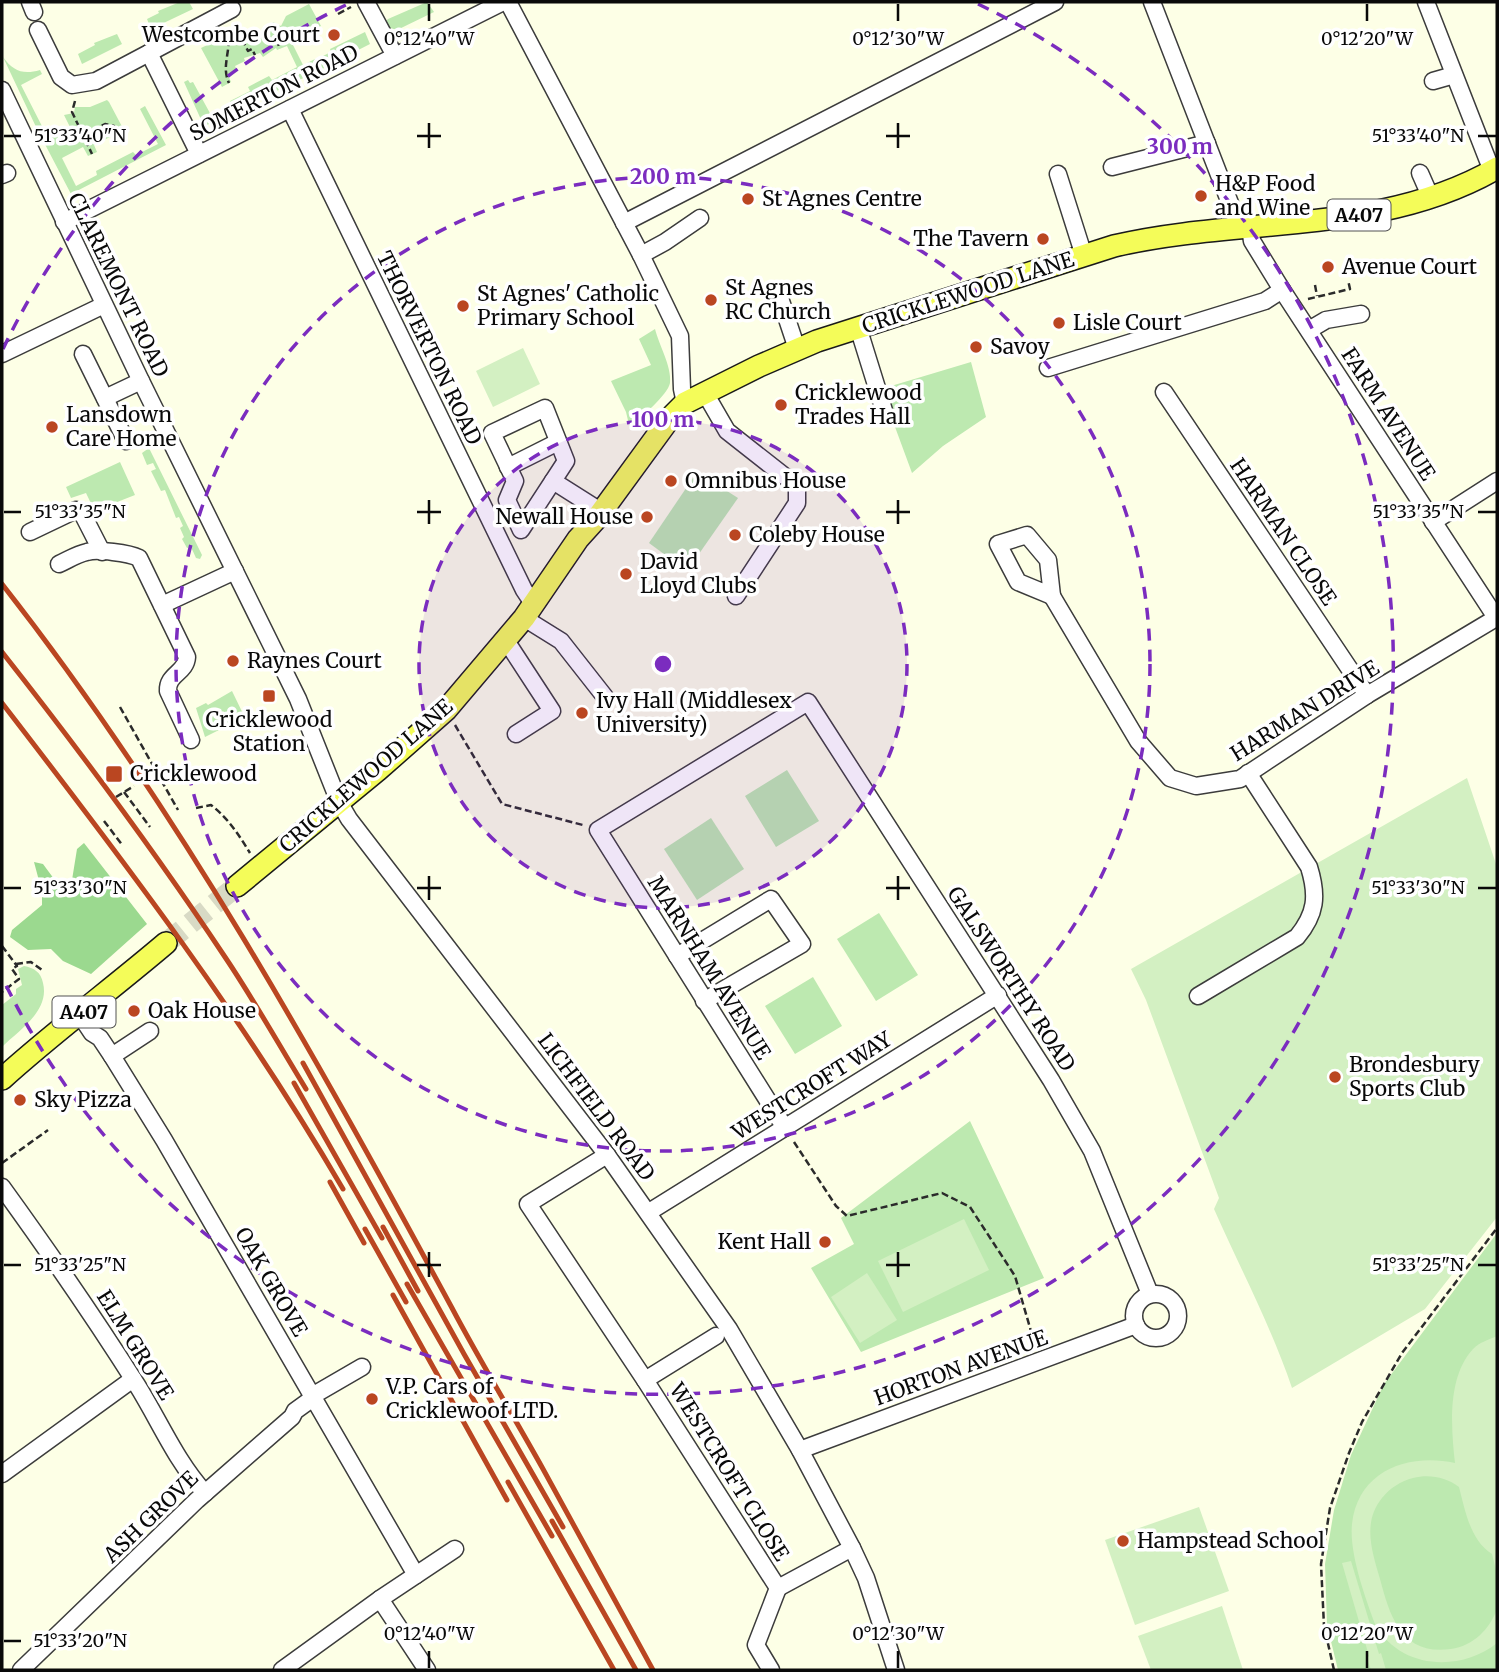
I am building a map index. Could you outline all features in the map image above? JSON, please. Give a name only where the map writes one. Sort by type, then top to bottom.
[{"type":"main road","name":"CRICKLEWOOD LANE","points":[[237,886],[446,710],[529,611],[578,539],[599,515],[670,418],[695,398],[797,349],[858,327],[1084,256],[1151,237],[1350,218],[1431,198],[1494,169]]},
{"type":"main road","name":"A407","points":[[2,1079],[32,1051],[166,943]]},
{"type":"street","points":[[38,30],[61,77],[72,85],[79,84],[96,81],[225,13],[211,2]]},
{"type":"street","points":[[366,2],[395,56]]},
{"type":"street","points":[[505,2],[641,255],[680,336],[682,389],[695,398],[727,431],[797,486],[797,503],[736,596]]},
{"type":"street","name":"SOMERTON ROAD","points":[[64,222],[505,2]]},
{"type":"street","points":[[624,223],[1055,2]]},
{"type":"street","name":"FARM AVENUE","points":[[1152,2],[1236,217],[1497,619]]},
{"type":"street","points":[[1426,2],[1494,169]]},
{"type":"street","points":[[149,52],[199,154]]},
{"type":"street","points":[[1433,81],[1454,75]]},
{"type":"street","name":"CLAREMONT ROAD","points":[[2,90],[104,305],[298,699],[339,802]]},
{"type":"street","name":"THORVERTON ROAD","points":[[290,109],[524,590],[529,611]]},
{"type":"street","points":[[1112,167],[1207,143]]},
{"type":"street","points":[[1420,173],[1431,198]]},
{"type":"street","points":[[1058,174],[1084,256]]},
{"type":"street","points":[[641,255],[700,218]]},
{"type":"street","points":[[1048,368],[1265,301],[1286,297]]},
{"type":"street","points":[[780,298],[797,349]]},
{"type":"street","points":[[2,354],[104,305]]},
{"type":"street","points":[[1309,331],[1326,320],[1361,314]]},
{"type":"street","points":[[858,327],[886,417]]},
{"type":"street","points":[[83,354],[127,441]]},
{"type":"street","points":[[105,398],[141,381]]},
{"type":"street","name":"HARMAN CLOSE","points":[[1164,392],[1367,695]]},
{"type":"street","points":[[545,408],[566,461],[522,530],[507,500],[515,481],[508,467],[492,433],[545,408]]},
{"type":"street","points":[[508,467],[558,442]]},
{"type":"street","points":[[1433,522],[1497,481]]},
{"type":"street","points":[[551,484],[599,515]]},
{"type":"street","points":[[30,531],[76,510],[82,513],[102,552]]},
{"type":"street","points":[[59,564],[85,552],[132,555],[139,558],[187,657],[185,667],[170,679],[168,691],[191,740]]},
{"type":"street","points":[[162,605],[235,570]]},
{"type":"street","name":"HARMAN DRIVE","points":[[1052,596],[1138,741],[1170,778],[1196,786],[1240,779],[1367,695],[1497,619]]},
{"type":"street","points":[[529,611],[561,641],[605,697]]},
{"type":"street","points":[[505,639],[552,711],[516,734]]},
{"type":"street","name":"GALSWORTHY ROAD","points":[[598,830],[808,702],[1051,1080],[1092,1151],[1150,1294]]},
{"type":"street","points":[[1198,996],[1297,937],[1312,914],[1314,883],[1309,867],[1248,774]]},
{"type":"street","name":"LICHFIELD ROAD","points":[[339,802],[356,832],[607,1155],[729,1329],[800,1450],[852,1548],[866,1578],[895,1670]]},
{"type":"street","name":"MARNHAM AVENUE","points":[[598,830],[785,1128]]},
{"type":"street","points":[[677,956],[771,899],[802,944],[704,1001]]},
{"type":"street","name":"WESTCROFT WAY","points":[[649,1212],[998,995]]},
{"type":"street","name":"OAK GROVE","points":[[80,1015],[112,1056],[189,1182],[416,1575]]},
{"type":"street","points":[[112,1056],[150,1031]]},
{"type":"street","name":"WESTCROFT CLOSE","points":[[607,1155],[528,1204],[778,1588]]},
{"type":"street","name":"ELM GROVE","points":[[2,1187],[57,1262],[133,1379],[186,1472],[205,1493]]},
{"type":"street","points":[[1150,1294],[1165,1296],[1175,1306],[1177,1321],[1168,1334],[1154,1338],[1141,1332],[1136,1325],[1136,1307],[1150,1294]]},
{"type":"street","name":"HORTON AVENUE","points":[[800,1450],[1136,1325]]},
{"type":"street","name":"WESTCROFT CLOSE","points":[[645,1380],[716,1336]]},
{"type":"street","name":"ASH GROVE","points":[[21,1670],[205,1493],[292,1417],[295,1411],[312,1397],[362,1367]]},
{"type":"street","points":[[2,1474],[133,1379]]},
{"type":"street","name":"WESTCROFT CLOSE","points":[[771,1670],[756,1645],[778,1588],[852,1548]]},
{"type":"street","points":[[282,1670],[455,1549]]},
{"type":"street","points":[[380,1599],[427,1670]]},
{"type":"path","points":[[338,14],[360,2]]},
{"type":"path","points":[[225,13],[229,36],[224,74],[229,83]]},
{"type":"path","points":[[229,36],[242,39],[260,38],[267,34],[280,48]]},
{"type":"path","points":[[242,39],[248,51],[252,49],[255,55]]},
{"type":"path","points":[[79,84],[72,112],[92,154]]},
{"type":"path","points":[[83,135],[105,124],[114,126],[121,139]]},
{"type":"path","points":[[1286,297],[1317,296],[1350,289],[1348,280]]},
{"type":"path","points":[[1315,285],[1317,296]]},
{"type":"path","points":[[120,706],[178,810]]},
{"type":"path","points":[[446,710],[502,804],[598,830]]},
{"type":"path","points":[[116,797],[134,786]]},
{"type":"path","points":[[124,792],[150,827]]},
{"type":"path","points":[[196,808],[211,805],[224,816],[260,867]]},
{"type":"path","points":[[103,821],[123,846]]},
{"type":"path","points":[[2,946],[16,964]]},
{"type":"path","points":[[2,992],[19,979],[12,969],[16,964],[31,962],[42,970]]},
{"type":"path","points":[[785,1128],[836,1206],[847,1216],[942,1193],[970,1207],[1015,1276],[1035,1344],[1037,1362]]},
{"type":"path","points":[[2,1163],[48,1130]]},
{"type":"path","points":[[1334,1670],[1324,1626],[1321,1564],[1330,1508],[1349,1453],[1362,1422],[1396,1362],[1497,1228]]},
{"type":"green space","points":[[180,2],[189,2],[193,9],[151,29],[147,19]]},
{"type":"green space","points":[[427,2],[434,12],[397,30],[387,27],[388,19]]},
{"type":"green space","points":[[309,4],[321,26],[292,43],[303,65],[315,59],[324,68],[207,125],[203,124],[184,82],[193,82],[211,115],[250,91],[248,87],[269,76],[272,80],[297,67],[287,46],[277,50],[276,48],[263,57],[260,53],[244,58],[245,61],[235,66],[237,70],[228,75],[231,82],[222,87],[201,48],[226,36],[252,40],[260,38],[267,34],[273,22],[281,26],[286,16]]},
{"type":"green space","points":[[365,32],[370,44],[331,64],[328,57],[324,59],[323,56],[331,52],[330,49]]},
{"type":"green space","points":[[117,34],[122,44],[82,64],[78,54],[95,45],[94,43]]},
{"type":"green space","points":[[3,57],[19,71],[40,70],[42,74],[21,85],[48,138],[70,127],[64,115],[74,113],[75,107],[90,107],[107,100],[109,102],[127,136],[118,141],[114,135],[94,145],[97,152],[88,156],[83,147],[62,158],[76,186],[97,175],[96,171],[133,152],[136,155],[158,144],[140,109],[145,106],[166,145],[71,194]]},
{"type":"green space","points":[[655,329],[667,363],[670,383],[659,400],[630,429],[626,412],[611,381],[651,365],[639,339]]},
{"type":"green space","points":[[523,348],[540,384],[493,407],[476,371]]},
{"type":"green space","points":[[971,362],[986,417],[943,446],[912,473],[881,389]]},
{"type":"green space","points":[[149,448],[202,555],[200,559],[196,558],[191,547],[187,548],[182,539],[184,537],[180,528],[183,526],[179,517],[176,518],[165,490],[161,491],[151,471],[156,469],[153,463],[147,465],[142,453]]},
{"type":"green space","points":[[120,462],[135,495],[107,506],[109,510],[97,516],[86,493],[71,498],[66,487]]},
{"type":"green space","points":[[697,472],[738,498],[687,571],[649,543]]},
{"type":"green space","points":[[232,691],[248,724],[237,730],[225,727],[205,737],[196,708],[206,703],[208,705]]},
{"type":"green space","points":[[787,770],[819,821],[776,847],[745,796]]},
{"type":"green space","name":"Brondesbury Sports Club","points":[[1467,778],[1497,867],[1497,1217],[1425,1309],[1292,1388],[1265,1320],[1214,1209],[1219,1198],[1146,1000],[1131,969]]},
{"type":"green space","points":[[711,818],[744,869],[697,900],[664,849]]},
{"type":"green space","points":[[84,843],[147,924],[91,974],[63,961],[51,949],[28,950],[10,937],[12,930],[42,905],[42,892],[34,862],[43,864],[57,883],[72,880],[77,849]]},
{"type":"green space","points":[[879,913],[918,975],[876,1001],[837,939]]},
{"type":"green space","points":[[24,966],[34,969],[41,976],[44,993],[42,1002],[32,1019],[2,1047],[2,1005],[16,994],[16,989],[22,985],[18,969]]},
{"type":"green space","points":[[813,977],[842,1026],[795,1054],[765,1006]]},
{"type":"green space","points":[[970,1121],[1044,1278],[861,1352],[811,1268],[854,1244],[841,1218]]},
{"type":"green space","points":[[964,1219],[989,1270],[903,1312],[878,1261]]},
{"type":"green space","points":[[1497,1233],[1497,1670],[1338,1670],[1327,1625],[1325,1564],[1334,1510],[1351,1455],[1384,1384]]},
{"type":"green space","points":[[867,1273],[897,1320],[860,1343],[831,1297]]},
{"type":"green space","points":[[1497,1336],[1497,1574],[1492,1554],[1473,1533],[1459,1487],[1449,1481],[1425,1476],[1404,1481],[1385,1494],[1376,1508],[1370,1527],[1372,1548],[1388,1607],[1401,1631],[1410,1640],[1434,1650],[1459,1647],[1480,1635],[1497,1609],[1497,1643],[1466,1659],[1432,1662],[1415,1658],[1400,1650],[1386,1639],[1375,1624],[1359,1575],[1353,1548],[1352,1524],[1356,1505],[1364,1490],[1375,1478],[1388,1470],[1420,1461],[1455,1463],[1452,1419],[1459,1374],[1473,1349]]},
{"type":"green space","points":[[1199,1507],[1229,1591],[1135,1625],[1105,1540]]},
{"type":"green space","points":[[1351,1561],[1386,1670],[1371,1670],[1367,1658],[1369,1656],[1342,1563]]},
{"type":"green space","points":[[1222,1606],[1243,1670],[1151,1670],[1138,1636]]},
{"type":"tunnel","points":[[166,943],[237,886]]},
{"type":"railway","points":[[2,584],[128,757],[242,937],[349,1121],[653,1670]]},
{"type":"railway","points":[[2,652],[172,879],[236,973],[306,1089]]},
{"type":"railway","points":[[2,703],[93,821],[223,1001],[343,1189]]},
{"type":"railway","points":[[303,1063],[563,1527]]},
{"type":"railway","points":[[294,1083],[382,1238]]},
{"type":"railway","points":[[330,1182],[364,1243]]},
{"type":"railway","points":[[383,1227],[418,1291]]},
{"type":"railway","points":[[365,1229],[406,1302]]},
{"type":"railway","points":[[407,1284],[552,1536]]},
{"type":"railway","points":[[393,1295],[507,1500]]},
{"type":"railway","points":[[508,1482],[614,1670]]},
{"type":"railway","points":[[552,1521],[636,1670]]},
{"type":"place","name":"Westcombe Court","points":[[334,35]]},
{"type":"place","name":"H&P Food and Wine","points":[[1201,196]]},
{"type":"place","name":"St Agnes Centre","points":[[748,199]]},
{"type":"place","name":"The Tavern","points":[[1043,239]]},
{"type":"place","name":"Avenue Court","points":[[1328,267]]},
{"type":"place","name":"St Agnes RC Church","points":[[711,300]]},
{"type":"place","name":"St Agnes' Catholic Primary School","points":[[463,306]]},
{"type":"place","name":"Lisle Court","points":[[1059,323]]},
{"type":"place","name":"Savoy","points":[[976,347]]},
{"type":"place","name":"Cricklewood Trades Hall","points":[[781,405]]},
{"type":"place","name":"Lansdown Care Home","points":[[52,427]]},
{"type":"place","name":"Omnibus House","points":[[671,481]]},
{"type":"place","name":"Newall House","points":[[647,517]]},
{"type":"place","name":"Coleby House","points":[[735,535]]},
{"type":"place","name":"David Lloyd Clubs","points":[[626,574]]},
{"type":"place","name":"Raynes Court","points":[[233,661]]},
{"type":"place","name":"Cricklewood Station","points":[[269,696]]},
{"type":"place","name":"Ivy Hall (Middlesex University)","points":[[582,713]]},
{"type":"place","name":"Cricklewood","points":[[114,774]]},
{"type":"place","name":"Oak House","points":[[134,1011]]},
{"type":"place","name":"Brondesbury Sports Club","points":[[1335,1077]]},
{"type":"place","name":"Sky Pizza","points":[[20,1100]]},
{"type":"place","name":"Kent Hall","points":[[825,1242]]},
{"type":"place","name":"V.P. Cars of Cricklewoof LTD.","points":[[372,1399]]},
{"type":"place","name":"Hampstead School","points":[[1123,1541]]}]
